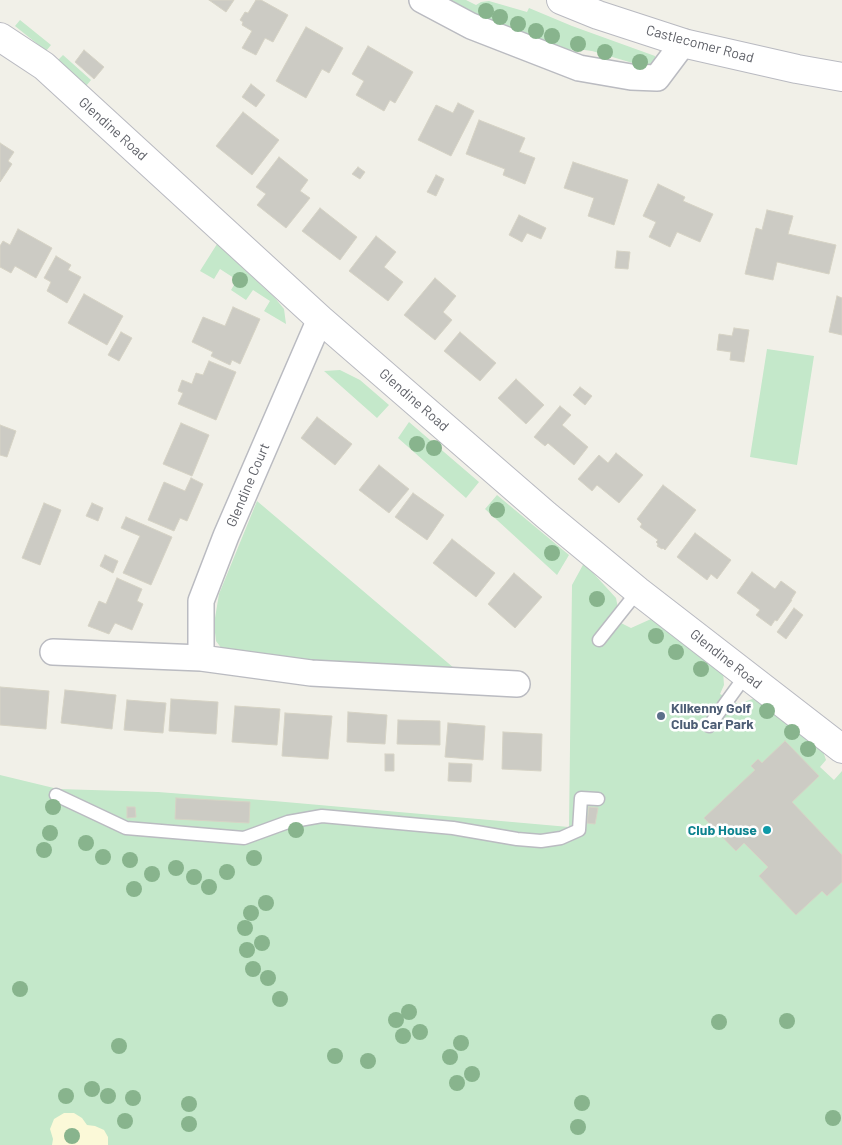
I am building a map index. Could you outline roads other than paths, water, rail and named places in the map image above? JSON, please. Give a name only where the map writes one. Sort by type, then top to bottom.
[{"type":"street","points":[[422,0],[471,26],[579,68],[631,77],[657,78],[684,42]]},
{"type":"street","name":"Castlecomer Road","points":[[561,0],[598,15],[684,42],[797,69],[842,77]]},
{"type":"street","name":"Glendine Road","points":[[0,36],[44,66],[320,319],[546,515],[638,591],[842,749]]},
{"type":"street","name":"Glendine Court","points":[[200,658],[201,601],[226,536],[320,319]]},
{"type":"street","points":[[53,652],[200,658],[311,673],[517,684]]},
{"type":"lane","points":[[599,640],[638,591]]},
{"type":"lane","points":[[709,726],[746,675]]},
{"type":"lane","points":[[56,795],[126,828],[244,838],[288,822],[322,816],[454,828],[540,841],[561,838],[579,830],[581,798],[598,799]]},
{"type":"place","name":"Kilkenny Golf Club Car Park","points":[[661,716]]},
{"type":"place","name":"Club House","points":[[767,830]]}]
